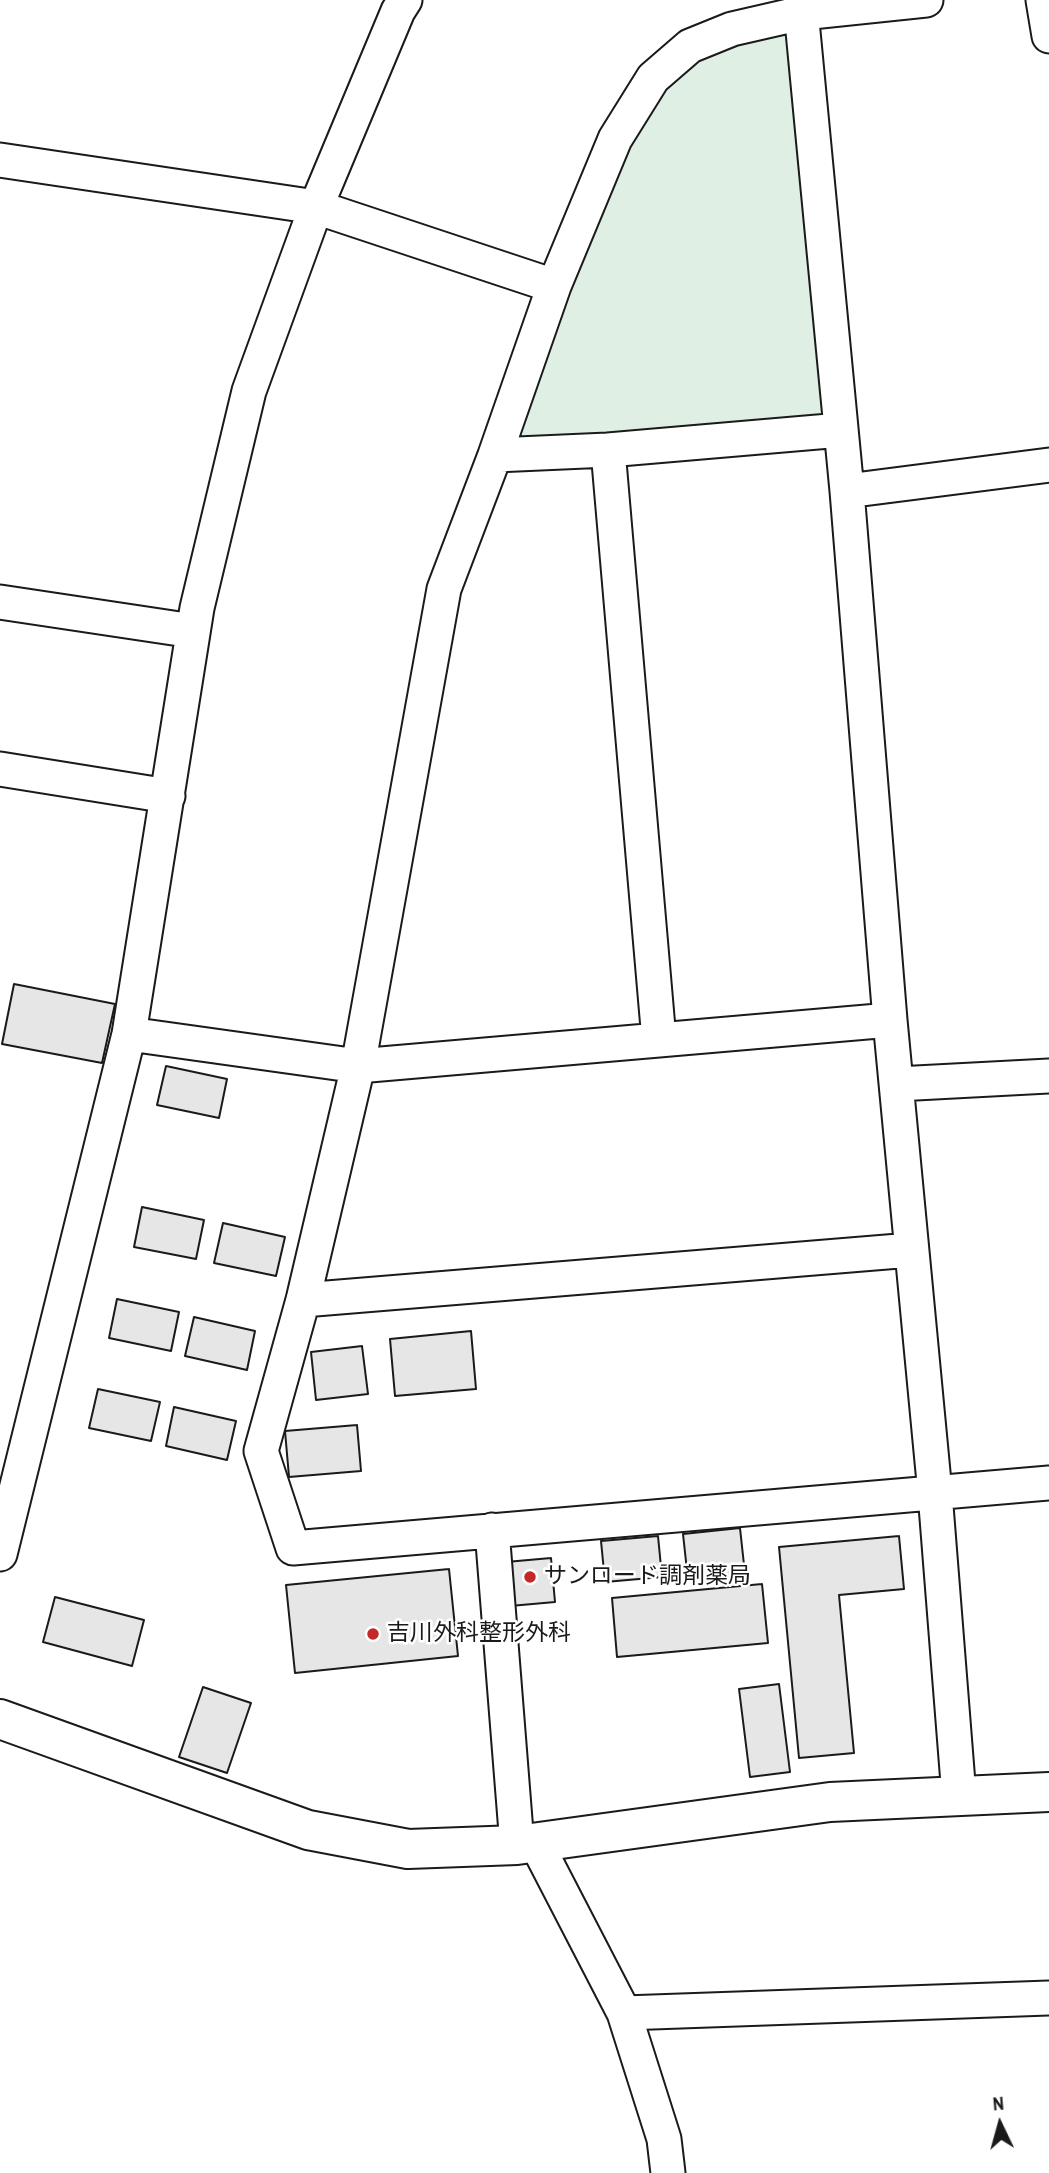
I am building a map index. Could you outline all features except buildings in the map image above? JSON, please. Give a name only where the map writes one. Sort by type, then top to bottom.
[{"type":"street","points":[[0,1554],[129,1034],[197,608],[249,391],[316,207],[405,0]]},
{"type":"street","points":[[926,0],[801,7],[732,29],[690,46],[653,78],[615,139],[554,286],[495,455],[443,589],[358,1066],[303,1300],[261,1451],[293,1548],[1049,1483]]},
{"type":"street","points":[[1043,0],[1049,36]]},
{"type":"street","points":[[801,7],[847,491],[890,1020],[959,1796]]},
{"type":"street","points":[[0,160],[316,207],[554,286]]},
{"type":"street","points":[[495,455],[608,450],[841,430]]},
{"type":"street","points":[[608,450],[659,1040]]},
{"type":"street","points":[[847,491],[1049,465]]},
{"type":"street","points":[[0,602],[193,631]]},
{"type":"street","points":[[0,769],[168,796]]},
{"type":"street","points":[[129,1034],[358,1066],[890,1020]]},
{"type":"street","points":[[897,1084],[1049,1076]]},
{"type":"street","points":[[303,1300],[911,1250]]},
{"type":"street","points":[[492,1530],[526,1843],[624,2013],[664,2139],[668,2173]]},
{"type":"street","points":[[0,1719],[308,1830],[408,1849],[526,1843],[830,1802],[1049,1792]]},
{"type":"street","points":[[624,2013],[1049,1998]]},
{"type":"green space","points":[[802,13],[841,430],[495,455],[653,78]]},
{"type":"place","name":"サンロード調剤薬局","points":[[530,1577]]},
{"type":"place","name":"吉川外科整形外科","points":[[373,1634]]}]
